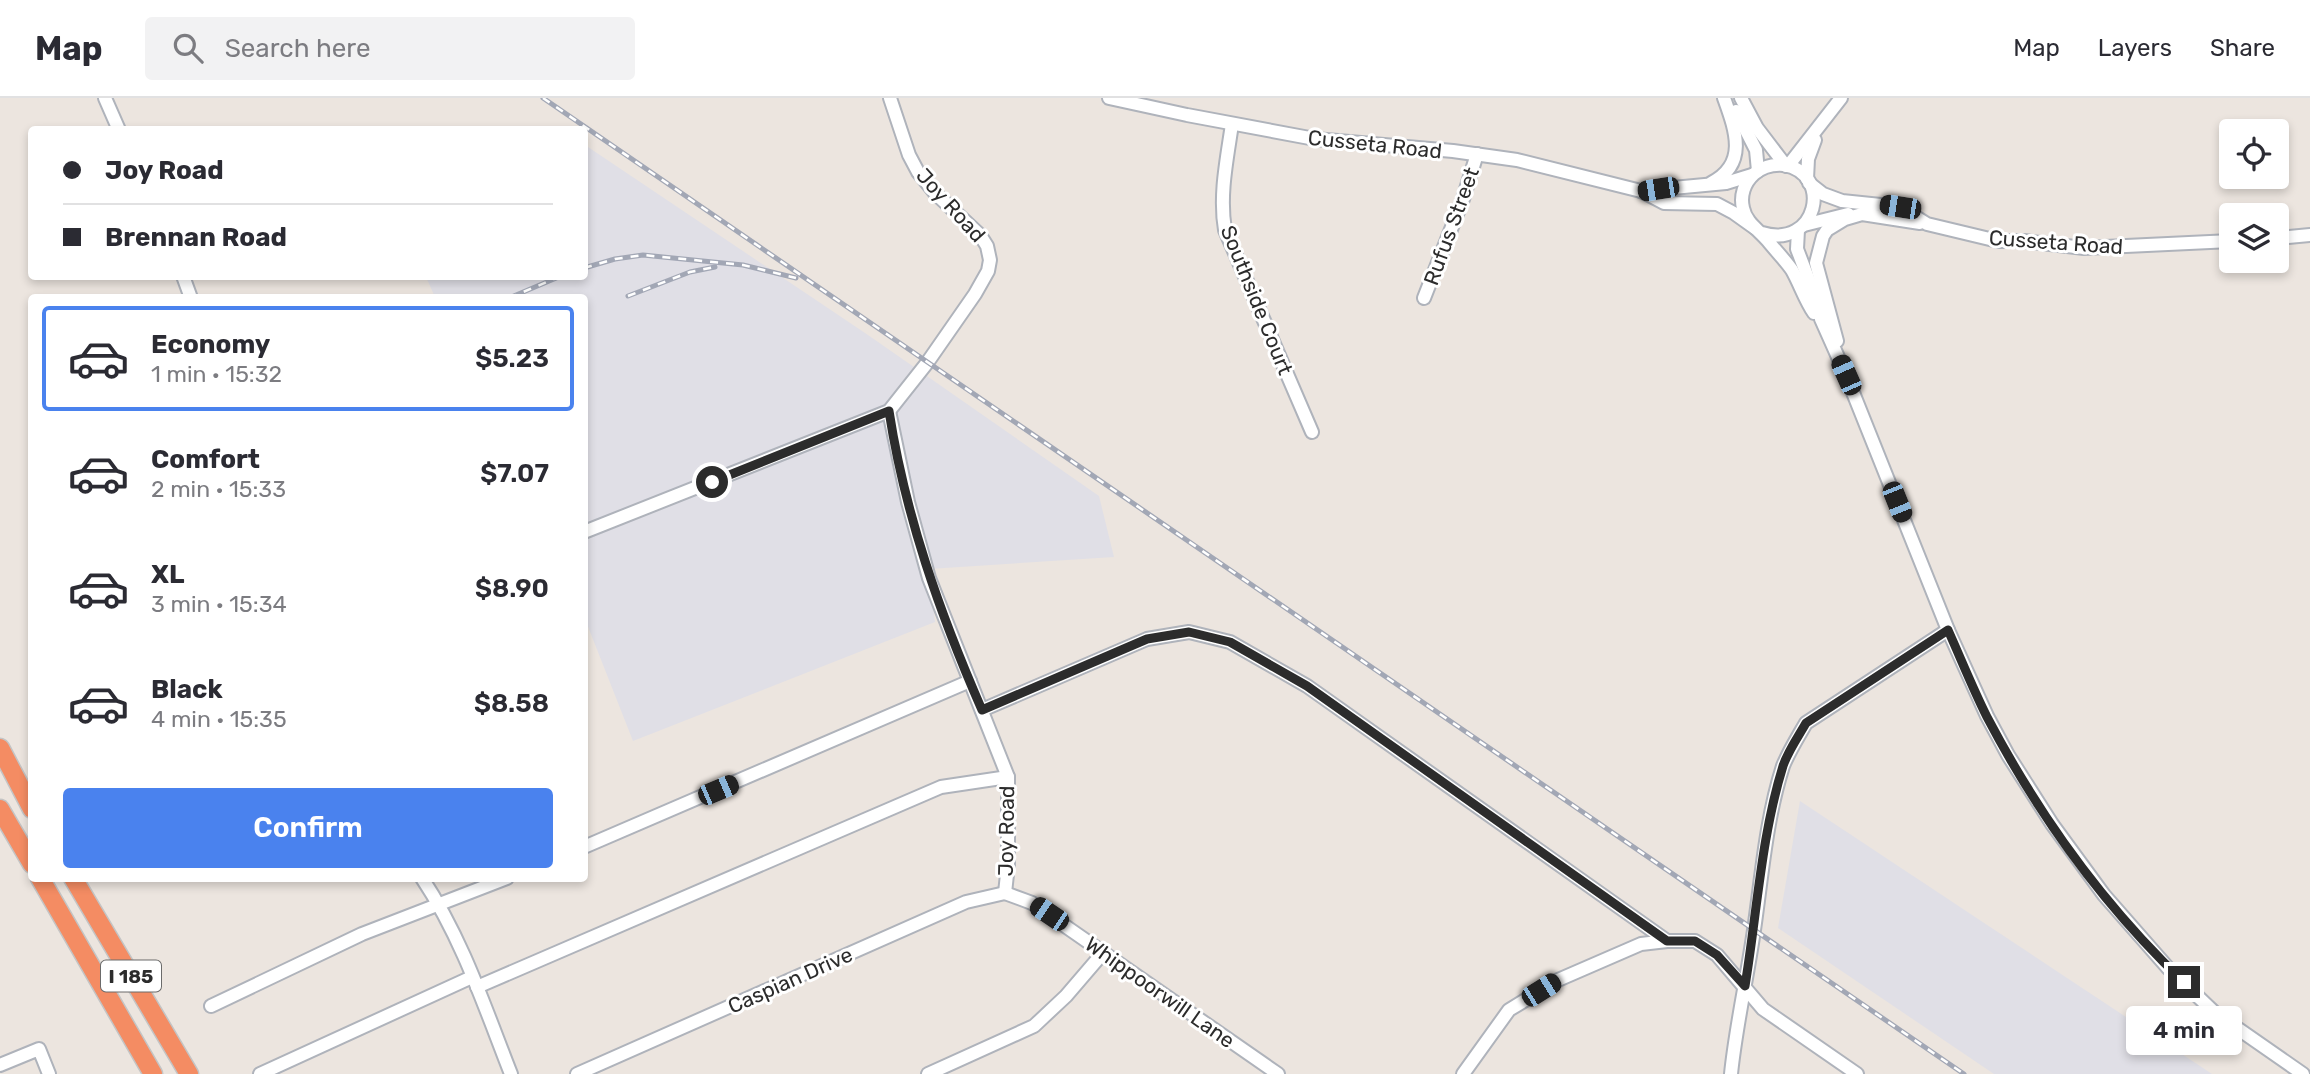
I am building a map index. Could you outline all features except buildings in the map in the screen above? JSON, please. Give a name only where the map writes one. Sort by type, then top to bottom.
[{"type":"highway","points":[[0,748],[28,801]]},
{"type":"highway","points":[[0,809],[28,857]]},
{"type":"highway","name":"I 185","points":[[42,882],[153,1074]]},
{"type":"highway","name":"I 185","points":[[75,882],[189,1074]]},
{"type":"street","points":[[105,98],[117,126]]},
{"type":"street","name":"Joy Road","points":[[588,530],[889,411],[927,363],[975,294],[988,271],[990,260],[988,246],[980,235],[934,194],[918,172],[909,155],[890,98]]},
{"type":"street","name":"Cusseta Road","points":[[1109,98],[1315,139],[1517,160],[1641,191],[1664,203],[1717,204],[1758,231]]},
{"type":"street","points":[[1704,186],[1726,173],[1735,155],[1736,130],[1724,98]]},
{"type":"street","points":[[1730,98],[1756,150],[1755,173]]},
{"type":"street","points":[[1741,98],[1757,128],[1787,166]]},
{"type":"street","points":[[1787,166],[1841,98]]},
{"type":"street","name":"Southside Court","points":[[1231,124],[1223,204],[1225,230],[1312,432]]},
{"type":"street","points":[[1818,130],[1808,159],[1808,181],[1814,200],[1813,209],[1801,227],[1797,249],[1821,319],[1948,630],[1987,716],[2008,755],[2052,824],[2104,895],[2168,968],[2214,1012],[2303,1074]]},
{"type":"street","name":"Rufus Street","points":[[1424,298],[1463,199],[1477,154]]},
{"type":"street","points":[[1808,181],[1795,169],[1787,166],[1767,166],[1755,173],[1743,190],[1742,207],[1749,222],[1791,270],[1813,312],[1821,319]]},
{"type":"street","name":"Cusseta Road","points":[[1641,191],[1726,183],[1755,173]]},
{"type":"street","name":"Cusseta Road","points":[[1808,181],[1823,194],[1842,201],[1900,207],[1927,224],[1998,242],[2024,241],[2068,247],[2219,242]]},
{"type":"street","points":[[1758,231],[1780,236],[1836,215],[1862,214],[1927,224]]},
{"type":"street","points":[[1846,375],[1818,270],[1817,254],[1827,230],[1845,219],[1862,214]]},
{"type":"street","points":[[2289,237],[2310,236]]},
{"type":"street","name":"Joy Road","points":[[889,411],[908,502],[929,578],[1008,778],[1008,865],[1005,893]]},
{"type":"street","points":[[1731,1074],[1764,846],[1776,789],[1792,747],[1806,723],[1948,630]]},
{"type":"street","points":[[982,710],[1147,639],[1189,632],[1230,642],[1307,686],[1667,941]]},
{"type":"street","points":[[588,845],[970,681]]},
{"type":"street","points":[[260,1074],[941,787],[1008,778]]},
{"type":"street","points":[[425,882],[440,906],[475,982],[511,1074]]},
{"type":"street","points":[[211,1006],[362,934],[497,882]]},
{"type":"street","name":"Whippoorwill Lane","points":[[1005,893],[1032,904],[1278,1074]]},
{"type":"street","name":"Caspian Drive","points":[[577,1074],[966,902],[1005,893]]},
{"type":"street","points":[[1463,1074],[1508,1010],[1558,980],[1641,944],[1695,941],[1717,955],[1763,1009],[1857,1074]]},
{"type":"street","points":[[928,1074],[1034,1026],[1066,996],[1102,954]]},
{"type":"street","points":[[0,1065],[39,1049],[49,1074]]},
{"type":"shaded area","points":[[588,147],[868,335],[1099,496],[1114,557],[929,569],[935,622],[633,741],[588,627],[588,294],[434,294],[427,280],[588,280]]},
{"type":"shaded area","points":[[1800,801],[2212,1074],[1994,1074],[1778,928]]},
{"type":"railway","points":[[543,98],[584,126]]},
{"type":"railway","points":[[588,129],[1964,1074]]},
{"type":"railway","points":[[588,267],[643,255],[743,265],[796,278]]},
{"type":"railway","points":[[628,296],[690,272],[715,267]]},
{"type":"railway","points":[[518,294],[552,280]]},
{"type":"route","points":[[712,482],[889,411],[908,502],[929,578],[982,710],[1147,639],[1189,632],[1230,642],[1307,686],[1667,941],[1695,941],[1717,955],[1745,986],[1755,929],[1764,846],[1776,789],[1792,747],[1806,723],[1948,630],[1987,716],[2008,755],[2052,824],[2104,895],[2168,968],[2184,982]]}]
